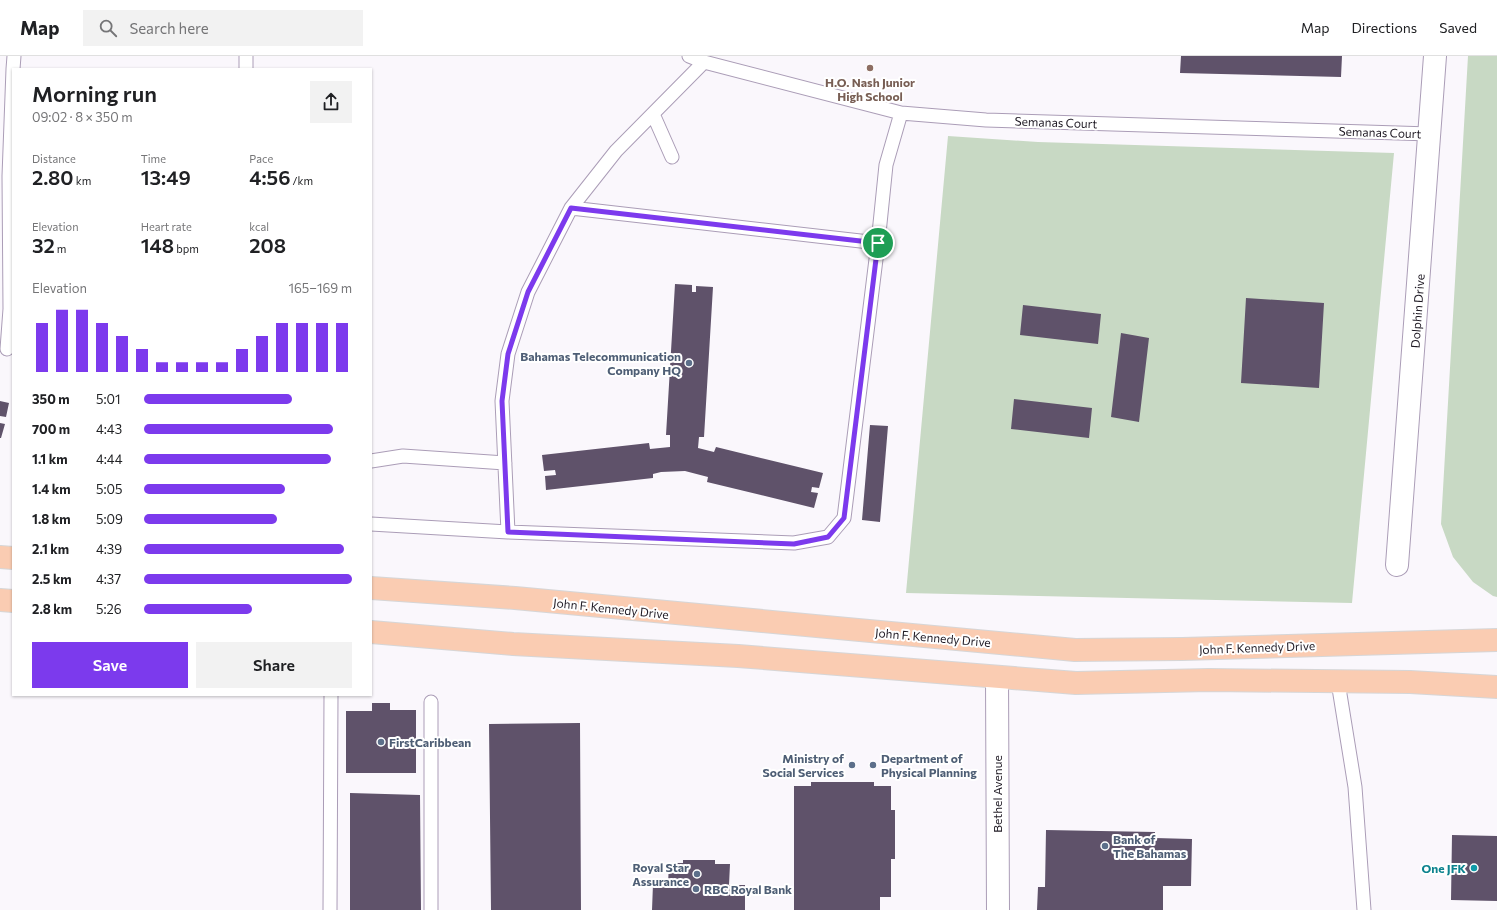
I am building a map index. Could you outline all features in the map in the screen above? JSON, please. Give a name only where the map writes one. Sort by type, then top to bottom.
[{"type":"highway","points":[[0,557],[12,558]]},
{"type":"highway","name":"John F. Kennedy Drive","points":[[372,588],[515,598],[1075,650],[1182,649],[1497,640]]},
{"type":"highway","points":[[0,600],[12,601]]},
{"type":"highway","points":[[372,632],[513,644],[738,656],[1076,683],[1209,680],[1410,682],[1497,687]]},
{"type":"street","name":"Dolphin Drive","points":[[1397,565],[1435,56]]},
{"type":"street","name":"Bethel Avenue","points":[[997,677],[998,910]]},
{"type":"lane","points":[[13,68],[14,56]]},
{"type":"lane","points":[[246,56],[246,68]]},
{"type":"lane","name":"Semanas Court","points":[[689,56],[704,62],[901,113],[986,120],[1430,134]]},
{"type":"lane","points":[[508,532],[502,401],[508,354],[528,292],[571,208],[616,151],[704,62]]},
{"type":"lane","points":[[7,349],[10,309],[4,176],[8,107],[12,77]]},
{"type":"lane","points":[[372,524],[508,532],[794,544],[828,537],[844,518],[878,243],[886,165],[901,113]]},
{"type":"lane","points":[[654,114],[672,157]]},
{"type":"lane","points":[[571,208],[878,243]]},
{"type":"lane","points":[[372,461],[403,456],[505,463]]},
{"type":"lane","points":[[1338,682],[1355,787],[1364,910]]},
{"type":"lane","points":[[330,910],[331,696]]},
{"type":"lane","points":[[432,702],[432,910]]},
{"type":"green space","points":[[1468,56],[1497,56],[1497,597],[1493,596],[1473,582],[1453,557],[1441,524]]},
{"type":"green space","points":[[948,136],[1038,142],[1394,153],[1352,603],[906,593]]},
{"type":"building","points":[[1181,56],[1342,56],[1341,77],[1180,73]]},
{"type":"building","name":"Bahamas Telecommunication Company HQ","points":[[675,284],[692,285],[692,292],[696,292],[696,286],[713,287],[704,437],[699,437],[698,448],[714,452],[716,447],[823,473],[819,488],[812,487],[811,492],[818,493],[814,508],[707,482],[708,477],[685,471],[661,472],[653,474],[653,478],[546,490],[545,476],[556,475],[555,470],[544,471],[542,455],[649,443],[650,449],[670,447],[670,435],[666,435]]},
{"type":"building","points":[[1246,298],[1324,303],[1319,388],[1241,383]]},
{"type":"building","points":[[1023,305],[1101,314],[1098,344],[1020,335]]},
{"type":"building","points":[[1121,333],[1149,338],[1139,422],[1111,417]]},
{"type":"building","points":[[1014,399],[1092,408],[1089,438],[1011,429]]},
{"type":"building","points":[[0,401],[9,403],[6,417],[0,416]]},
{"type":"building","points":[[0,423],[5,424],[1,438],[0,438]]},
{"type":"building","points":[[870,425],[888,426],[880,522],[862,520]]},
{"type":"building","name":"FirstCaribbean","points":[[372,703],[390,703],[390,710],[416,710],[416,773],[346,773],[346,711],[372,711]]},
{"type":"building","points":[[580,723],[581,910],[491,910],[489,724]]},
{"type":"building","points":[[811,782],[874,782],[874,786],[891,786],[891,810],[895,810],[895,859],[891,859],[891,897],[880,897],[880,910],[794,910],[794,786],[811,786]]},
{"type":"building","points":[[350,793],[420,795],[421,910],[350,910]]},
{"type":"building","points":[[1046,830],[1155,832],[1155,838],[1192,839],[1191,886],[1163,886],[1163,910],[1037,910],[1038,887],[1045,887]]},
{"type":"building","name":"One JFK","points":[[1452,835],[1497,836],[1497,901],[1451,900]]},
{"type":"building","points":[[683,860],[715,860],[715,864],[730,864],[729,885],[745,885],[745,910],[652,910],[653,884],[668,884],[669,863],[683,863]]},
{"type":"place","name":"H.O. Nash Junior High School","points":[[870,68]]},
{"type":"place","name":"Bahamas Telecommunication Company HQ","points":[[689,363]]},
{"type":"place","name":"FirstCaribbean","points":[[381,742]]},
{"type":"place","name":"Ministry of Social Services","points":[[852,765]]},
{"type":"place","name":"Department of Physical Planning","points":[[873,765]]},
{"type":"place","name":"Bank of The Bahamas","points":[[1105,846]]},
{"type":"place","name":"One JFK","points":[[1474,868]]},
{"type":"place","name":"Royal Star Assurance","points":[[697,874]]},
{"type":"place","name":"RBC Royal Bank","points":[[696,889]]},
{"type":"route","points":[[571,208],[878,243],[854,427],[844,518],[828,537],[794,544],[508,532],[502,401],[508,354],[528,292],[571,208]]}]
